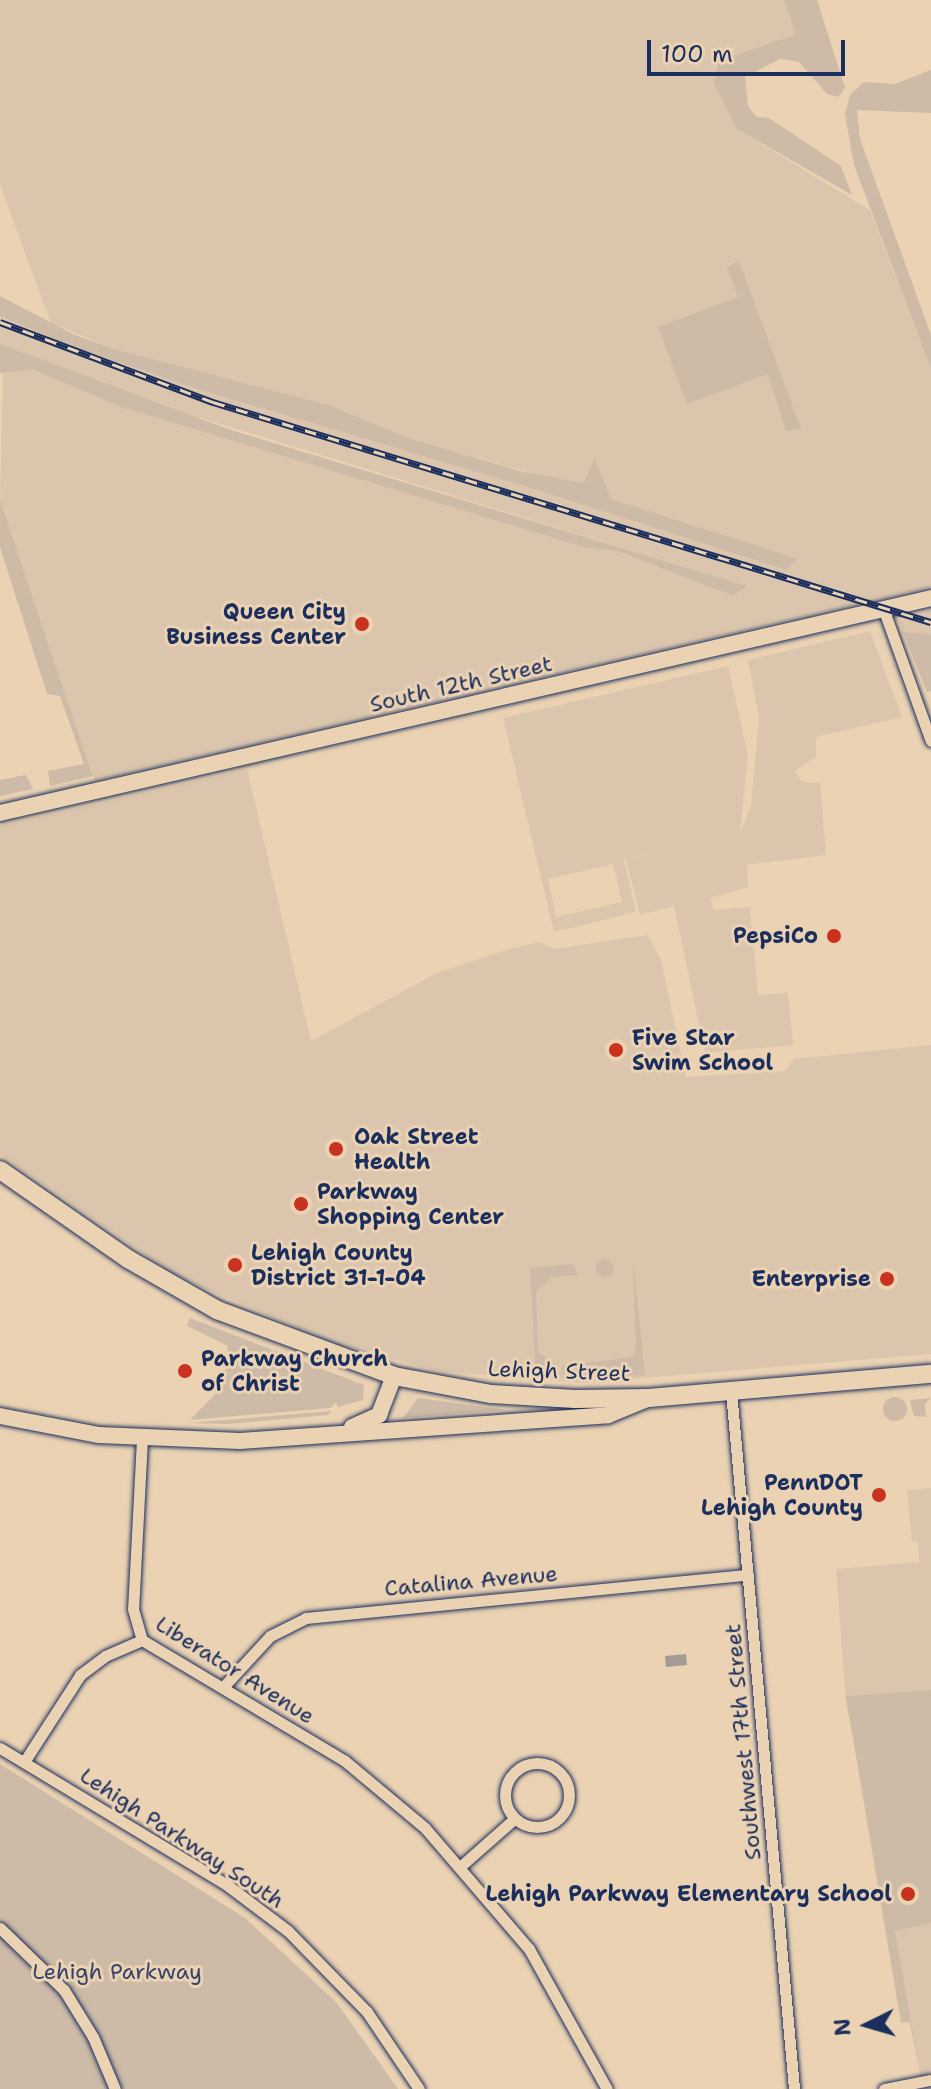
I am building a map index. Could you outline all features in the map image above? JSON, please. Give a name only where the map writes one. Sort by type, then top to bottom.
[{"type":"main road","name":"Lehigh Street","points":[[0,1170],[128,1259],[217,1310],[394,1376],[527,1398],[649,1398],[931,1374]]},
{"type":"street","name":"South 12th Street","points":[[0,813],[931,598]]},
{"type":"street","points":[[883,608],[931,741]]},
{"type":"street","points":[[316,1434],[379,1415],[394,1376]]},
{"type":"street","name":"Southwest 17th Street","points":[[731,1391],[794,2089]]},
{"type":"street","points":[[0,1416],[142,1439],[240,1441],[608,1415],[649,1398]]},
{"type":"street","name":"Liberator Avenue","points":[[142,1439],[133,1609],[142,1640],[224,1686],[345,1761],[462,1865],[537,1961],[607,2089]]},
{"type":"street","name":"Catalina Avenue","points":[[224,1686],[254,1648],[306,1618],[748,1575]]},
{"type":"street","points":[[24,1762],[80,1675],[105,1656],[142,1640]]},
{"type":"street","name":"Lehigh Parkway South","points":[[0,1748],[227,1885],[288,1931],[367,2012],[419,2089]]},
{"type":"street","points":[[538,1762],[558,1770],[569,1789],[561,1818],[543,1828],[514,1819],[505,1799],[517,1769],[538,1762]]},
{"type":"street","points":[[462,1865],[514,1819]]},
{"type":"street","points":[[0,1928],[64,1990],[93,2037],[115,2089]]},
{"type":"street","points":[[884,2089],[930,2080]]},
{"type":"shaded area","points":[[0,0],[784,0],[796,34],[718,61],[737,129],[870,210],[931,369],[931,587],[95,781],[0,500],[3,371],[34,370],[121,407],[583,547],[620,552],[733,596],[746,586],[149,402],[0,344],[0,316],[62,343],[200,390],[527,487],[786,570],[798,560],[611,499],[593,459],[584,483],[572,485],[406,437],[329,405],[114,349],[51,323],[0,185]]},
{"type":"shaded area","points":[[931,610],[931,637],[903,632],[899,621]]},
{"type":"shaded area","points":[[870,631],[902,717],[816,737],[816,757],[795,771],[802,782],[820,783],[826,855],[747,865],[748,887],[710,898],[714,910],[750,907],[758,995],[788,993],[793,1045],[705,1053],[674,906],[640,915],[626,859],[670,848],[624,859],[636,912],[554,932],[503,718],[728,666],[748,755],[740,832],[751,806],[759,717],[748,660]],"holes":[[[613,864],[622,902],[556,917],[548,879]]]},
{"type":"shaded area","points":[[247,769],[311,1041],[437,973],[506,950],[539,942],[554,949],[648,935],[661,960],[686,1077],[785,1071],[794,1059],[931,1045],[931,1354],[582,1383],[437,1371],[331,1343],[173,1274],[0,1154],[0,826]]},
{"type":"shaded area","points":[[931,1488],[931,2089],[923,2089],[846,1703],[836,1569],[919,1562],[918,1542],[912,1542],[907,1490]]},
{"type":"shaded area","points":[[686,1654],[687,1665],[666,1667],[665,1656]]},
{"type":"green space","points":[[784,0],[817,0],[845,88],[838,97],[827,94],[799,62],[780,59],[745,77],[748,106],[756,117],[769,118],[841,166],[852,195],[737,129],[714,83],[718,61],[796,34]]},
{"type":"green space","points":[[931,70],[931,113],[857,110],[860,139],[931,335],[931,369],[854,165],[845,114],[850,95],[864,82],[895,84]]},
{"type":"green space","points":[[739,261],[801,429],[786,431],[768,374],[687,404],[658,327],[738,297],[727,267]]},
{"type":"green space","points":[[0,296],[75,335],[114,349],[329,405],[406,437],[523,472],[584,483],[594,458],[611,499],[798,559],[786,570],[527,487],[200,390],[62,343],[0,316]]},
{"type":"green space","points":[[0,344],[231,430],[747,586],[733,596],[620,552],[583,547],[121,407],[34,370],[0,373]]},
{"type":"green space","points":[[0,500],[93,776],[50,786],[48,771],[84,764],[60,696],[47,694],[0,547]]},
{"type":"green space","points":[[903,632],[931,635],[931,691],[927,692]]},
{"type":"green space","points":[[26,775],[33,789],[0,796],[0,780]]},
{"type":"green space","points":[[601,1259],[609,1259],[614,1268],[612,1275],[601,1277],[596,1272],[596,1264]]},
{"type":"green space","points":[[633,1259],[645,1375],[563,1379],[562,1366],[632,1357],[636,1348]]},
{"type":"green space","points":[[573,1264],[578,1275],[552,1277],[536,1292],[538,1352],[558,1366],[559,1379],[536,1378],[530,1268]]},
{"type":"green space","points":[[190,1318],[364,1385],[363,1400],[338,1407],[336,1402],[330,1408],[190,1420],[223,1386],[228,1346],[187,1326]]},
{"type":"green space","points":[[895,1397],[903,1401],[907,1409],[903,1417],[895,1421],[887,1417],[883,1409],[887,1401]]},
{"type":"green space","points":[[418,1398],[507,1410],[403,1418]]},
{"type":"green space","points":[[931,1398],[925,1404],[926,1417],[914,1416],[910,1400]]},
{"type":"green space","points":[[332,1411],[328,1415],[228,1424],[190,1423]]},
{"type":"green space","name":"Lehigh Parkway Elementary School","points":[[931,1690],[931,1923],[895,1931],[919,2068],[910,2022],[901,2023],[846,1696]]},
{"type":"green space","name":"Lehigh Parkway","points":[[0,1764],[245,1918],[336,2002],[398,2089],[0,2089]]},
{"type":"railway","points":[[0,322],[213,402],[931,622]]},
{"type":"place","name":"Queen City Business Center","points":[[362,624]]},
{"type":"place","name":"PepsiCo","points":[[834,936]]},
{"type":"place","name":"Five Star Swim School","points":[[616,1050]]},
{"type":"place","name":"Oak Street Health","points":[[336,1149]]},
{"type":"place","name":"Parkway Shopping Center","points":[[301,1204]]},
{"type":"place","name":"Lehigh County District 31-1-04","points":[[235,1265]]},
{"type":"place","name":"Enterprise","points":[[887,1279]]},
{"type":"place","name":"Parkway Church of Christ","points":[[185,1371]]},
{"type":"place","name":"PennDOT Lehigh County","points":[[879,1495]]},
{"type":"place","name":"Lehigh Parkway Elementary School","points":[[908,1894]]}]
